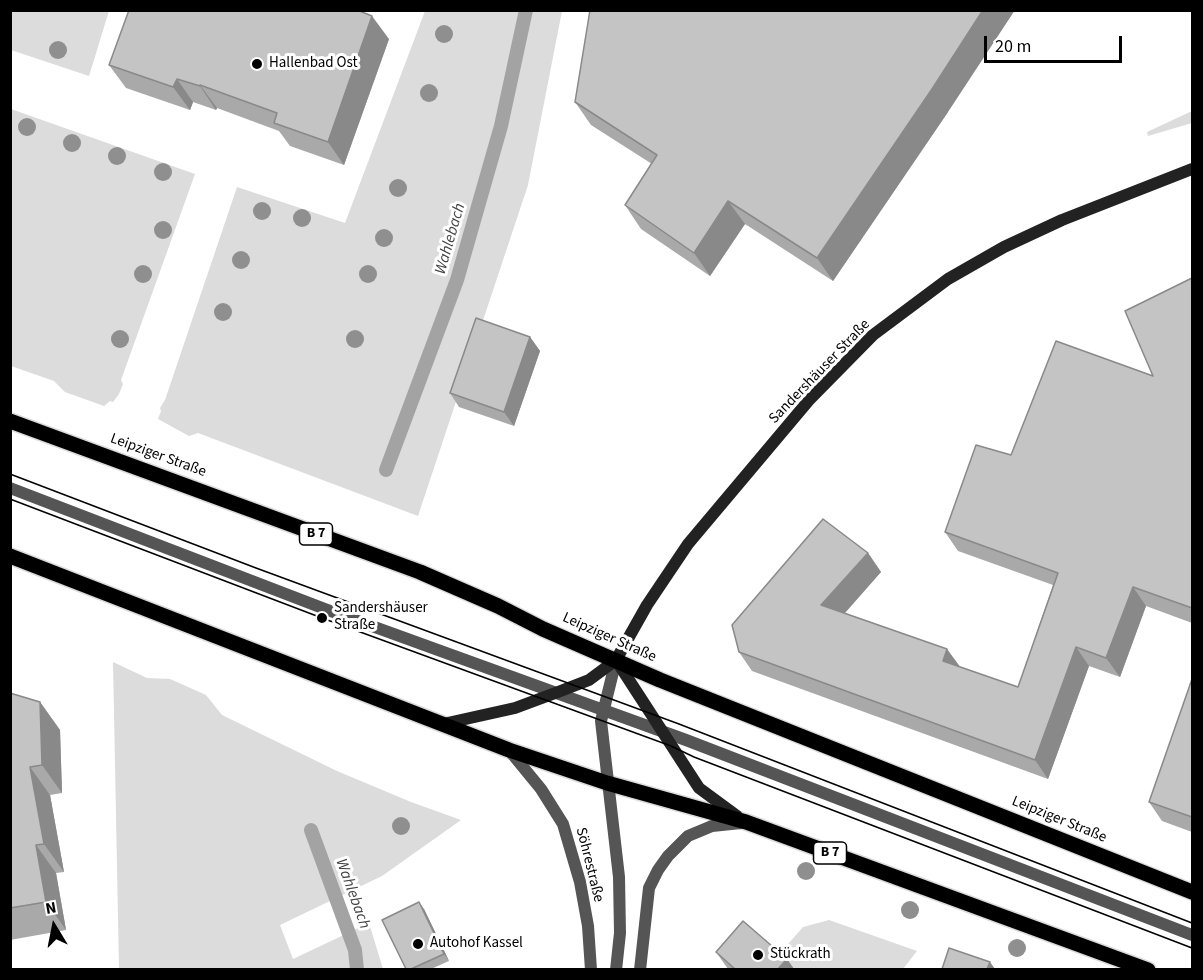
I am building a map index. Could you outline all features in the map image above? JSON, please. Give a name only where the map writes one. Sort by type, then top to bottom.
[{"type":"main road","name":"Sandershäuser Straße","points":[[443,724],[515,708],[588,680],[616,660],[647,606],[688,544],[810,399],[873,335],[948,279],[1004,247],[1062,220],[1192,168]]},
{"type":"main road","name":"Leipziger Straße","points":[[10,421],[420,572],[498,606],[543,629],[731,709],[1192,892]]},
{"type":"main road","name":"B 7","points":[[10,556],[509,750],[607,783],[746,822],[1148,969]]},
{"type":"main road","points":[[616,660],[699,788],[723,808],[746,822]]},
{"type":"street","points":[[10,488],[315,605],[604,710],[1192,935]]},
{"type":"street","points":[[616,660],[601,721],[619,877],[620,933],[616,969]]},
{"type":"street","name":"Söhrestraße","points":[[509,750],[541,789],[563,824],[580,882],[588,926],[591,969]]},
{"type":"street","points":[[640,969],[649,888],[668,856],[688,836],[712,826],[746,822]]},
{"type":"shaded area","points":[[11,10],[109,11],[89,76],[11,50]]},
{"type":"shaded area","points":[[425,11],[562,11],[528,185],[418,516],[198,433],[189,436],[158,419],[237,187],[345,223]]},
{"type":"shaded area","points":[[11,109],[195,174],[121,380],[123,384],[113,402],[110,401],[104,406],[65,392],[54,381],[11,366]]},
{"type":"shaded area","points":[[1192,111],[1192,123],[1148,136],[1147,132]]},
{"type":"shaded area","points":[[113,662],[147,678],[170,679],[206,695],[222,715],[337,771],[461,820],[382,876],[280,925],[293,959],[369,923],[383,969],[119,969]]},
{"type":"shaded area","points":[[829,920],[917,951],[903,969],[794,969],[782,951],[803,927]]},
{"type":"building","name":"Hallenbad Ost","points":[[129,10],[357,10],[372,16],[328,142],[274,123],[277,113],[200,85],[177,79],[173,87],[109,65]]},
{"type":"building","points":[[590,10],[983,10],[817,258],[728,201],[694,253],[625,205],[657,155],[575,102]]},
{"type":"building","points":[[1192,278],[1192,608],[1133,587],[1106,658],[1076,647],[1035,760],[739,652],[732,625],[823,519],[868,553],[821,605],[947,649],[943,661],[1018,687],[1058,573],[945,532],[976,445],[1011,455],[1056,341],[1153,376],[1125,311]]},
{"type":"building","points":[[476,318],[530,337],[504,412],[450,393]]},
{"type":"building","points":[[1192,679],[1192,817],[1149,802]]},
{"type":"building","points":[[10,693],[40,702],[42,765],[30,767],[44,844],[36,845],[46,902],[10,908]]},
{"type":"building","name":"Autohof Kassel","points":[[419,902],[444,954],[411,969],[406,969],[382,920]]},
{"type":"building","points":[[743,921],[787,959],[778,969],[735,969],[716,952]]},
{"type":"building","points":[[949,948],[990,962],[987,969],[942,969]]},
{"type":"waterway","name":"Wahlebach","points":[[386,470],[457,280],[501,126],[526,10]]},
{"type":"waterway","name":"Wahlebach","points":[[311,830],[355,950],[357,970]]},
{"type":"tram line","points":[[10,474],[256,568],[679,724],[1192,923]]},
{"type":"tram line","points":[[10,499],[322,618],[671,746],[694,757],[1192,948]]},
{"type":"place","name":"Hallenbad Ost","points":[[257,64]]},
{"type":"place","name":"Sandershäuser Straße","points":[[322,618]]},
{"type":"place","name":"Autohof Kassel","points":[[418,944]]},
{"type":"place","name":"Stückrath","points":[[758,955]]}]
